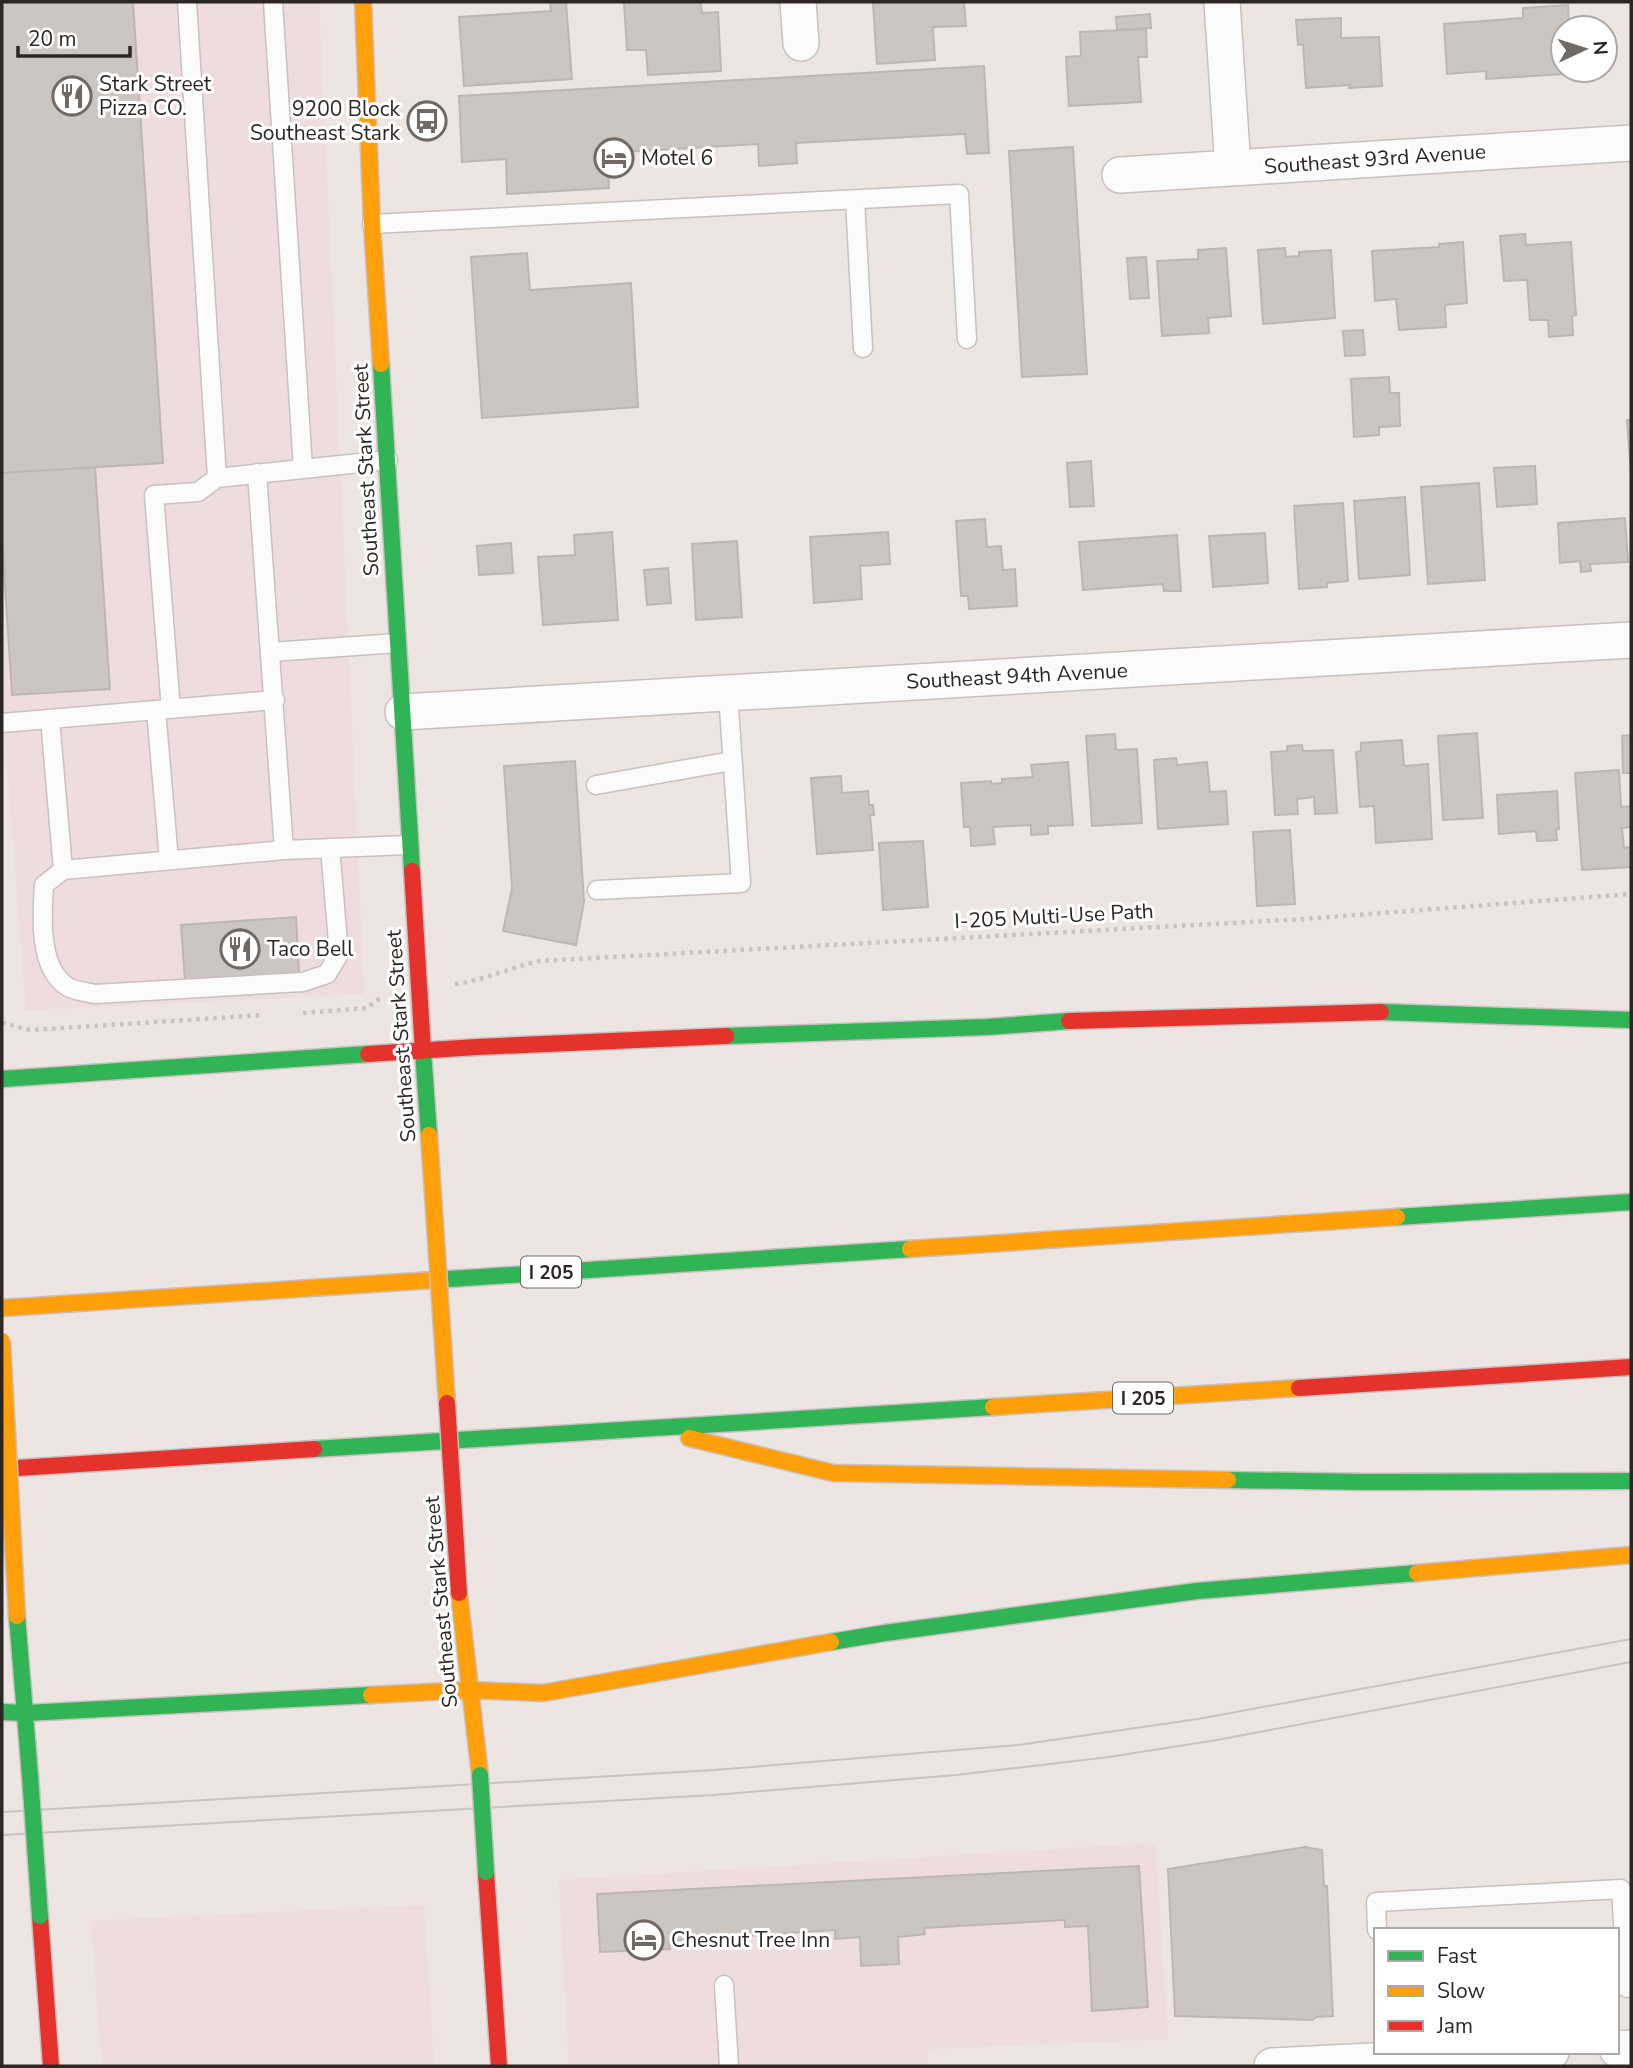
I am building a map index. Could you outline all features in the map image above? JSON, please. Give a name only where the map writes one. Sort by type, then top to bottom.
[{"type":"main road","name":"Southeast Stark Street","points":[[363,2],[372,224],[403,712],[408,845],[459,1593],[480,1775],[499,2066]]},
{"type":"main road","points":[[2,1079],[423,1051],[852,1030],[987,1027],[1093,1019],[1385,1012],[1631,1020]]},
{"type":"main road","name":"I 205","points":[[2,1308],[1631,1202]]},
{"type":"main road","points":[[2,1341],[17,1616],[51,2066]]},
{"type":"main road","name":"I 205","points":[[2,1469],[1631,1367]]},
{"type":"main road","points":[[655,1429],[833,1473],[1366,1482],[1631,1481]]},
{"type":"main road","points":[[2,1712],[26,1713],[469,1690],[543,1693],[885,1633],[1197,1591],[1631,1555]]},
{"type":"street","points":[[798,2],[801,43]]},
{"type":"street","points":[[1222,2],[1233,168]]},
{"type":"street","name":"Southeast 93rd Avenue","points":[[1120,175],[1631,143]]},
{"type":"street","name":"Southeast 94th Avenue","points":[[403,712],[1631,640]]},
{"type":"street","points":[[1272,2066],[1506,2054]]},
{"type":"lane","points":[[187,2],[217,478]]},
{"type":"lane","points":[[273,2],[303,468]]},
{"type":"lane","points":[[372,224],[960,194],[967,339]]},
{"type":"lane","points":[[855,200],[863,348]]},
{"type":"lane","points":[[169,860],[154,495],[198,492],[217,478],[388,460]]},
{"type":"lane","points":[[257,473],[284,850]]},
{"type":"lane","points":[[271,652],[397,643]]},
{"type":"lane","points":[[597,890],[741,883],[727,693]]},
{"type":"lane","points":[[2,723],[275,700]]},
{"type":"lane","points":[[50,719],[63,870]]},
{"type":"lane","points":[[596,785],[732,761]]},
{"type":"lane","points":[[330,848],[339,954],[327,974],[303,982],[94,994],[68,987],[48,964],[42,920],[44,885],[63,870],[284,850],[330,848],[408,845]]},
{"type":"lane","points":[[1377,1928],[1376,1902],[1621,1889],[1627,1988]]},
{"type":"lane","points":[[724,1985],[729,2066]]},
{"type":"path","name":"I-205 Multi-Use Path","points":[[482,980],[510,968],[540,961],[1304,919],[1631,894]]},
{"type":"path","points":[[2,1023],[12,1023]]},
{"type":"shaded area","points":[[2,2],[319,2],[364,994],[26,1010],[2,697]]},
{"type":"shaded area","points":[[1155,1843],[1168,2039],[928,2049],[928,2066],[569,2066],[559,1880]]},
{"type":"shaded area","points":[[424,1905],[434,2066],[102,2066],[91,1921]]},
{"type":"building","points":[[2,2],[133,2],[163,463],[2,473]]},
{"type":"building","points":[[550,2],[566,2],[572,79],[464,86],[459,17],[551,11]]},
{"type":"building","points":[[624,2],[701,2],[702,13],[718,12],[721,71],[648,75],[646,50],[627,50]]},
{"type":"building","points":[[964,2],[966,26],[933,27],[935,60],[877,64],[873,4]]},
{"type":"building","points":[[1568,5],[1568,14],[1549,14],[1549,75],[1486,79],[1486,71],[1447,74],[1444,24],[1523,18],[1523,8]]},
{"type":"building","points":[[1150,14],[1151,28],[1117,30],[1116,17]]},
{"type":"building","points":[[1341,18],[1341,38],[1379,37],[1382,86],[1306,88],[1303,44],[1298,45],[1296,20]]},
{"type":"building","points":[[1146,29],[1147,57],[1138,57],[1141,102],[1069,106],[1066,57],[1081,56],[1080,32]]},
{"type":"building","points":[[984,66],[989,153],[967,154],[965,134],[796,143],[797,163],[759,166],[758,144],[607,153],[609,188],[507,194],[506,159],[462,162],[459,96]]},
{"type":"building","points":[[1073,147],[1087,374],[1022,377],[1009,151]]},
{"type":"building","points":[[1525,234],[1526,245],[1571,242],[1576,315],[1572,316],[1573,335],[1549,337],[1548,320],[1530,320],[1527,280],[1504,281],[1500,236]]},
{"type":"building","points":[[1463,242],[1467,303],[1445,305],[1446,327],[1399,330],[1396,299],[1375,301],[1372,251],[1439,247],[1439,244]]},
{"type":"building","points":[[1226,248],[1231,316],[1208,318],[1209,333],[1162,336],[1157,261],[1198,259],[1198,250]]},
{"type":"building","points":[[1285,248],[1286,257],[1299,256],[1299,252],[1331,250],[1335,318],[1263,324],[1258,250]]},
{"type":"building","points":[[527,253],[530,290],[631,283],[638,407],[482,418],[471,257]]},
{"type":"building","points":[[1146,257],[1149,298],[1130,299],[1127,258]]},
{"type":"building","points":[[1363,330],[1365,355],[1345,356],[1343,331]]},
{"type":"building","points":[[1389,377],[1390,393],[1399,393],[1400,426],[1379,427],[1379,435],[1354,437],[1351,379]]},
{"type":"building","points":[[1627,420],[1631,420],[1631,475]]},
{"type":"building","points":[[1091,461],[1094,506],[1070,507],[1067,463]]},
{"type":"building","points":[[1535,466],[1537,504],[1497,507],[1494,468]]},
{"type":"building","points":[[95,467],[110,689],[12,695],[2,537],[2,473]]},
{"type":"building","points":[[1479,483],[1485,580],[1428,584],[1421,487]]},
{"type":"building","points":[[1405,497],[1410,575],[1359,579],[1354,501]]},
{"type":"building","points":[[1343,503],[1348,581],[1327,583],[1327,587],[1299,589],[1294,506]]},
{"type":"building","points":[[1625,518],[1628,562],[1590,564],[1591,571],[1581,572],[1580,561],[1560,563],[1558,523]]},
{"type":"building","points":[[985,519],[987,547],[1001,546],[1003,570],[1015,569],[1017,606],[969,609],[968,596],[961,596],[956,521]]},
{"type":"building","points":[[612,532],[618,620],[543,625],[538,557],[575,555],[574,535]]},
{"type":"building","points":[[888,532],[890,564],[860,566],[862,599],[814,603],[810,537]]},
{"type":"building","points":[[1265,533],[1268,583],[1213,587],[1209,536]]},
{"type":"building","points":[[1177,535],[1181,591],[1164,591],[1163,584],[1083,590],[1079,542]]},
{"type":"building","points":[[737,541],[742,617],[696,620],[692,544]]},
{"type":"building","points":[[511,543],[513,573],[479,575],[477,546]]},
{"type":"building","points":[[668,568],[671,603],[647,605],[644,570]]},
{"type":"building","points":[[1477,733],[1483,818],[1443,820],[1438,736]]},
{"type":"building","points":[[1115,734],[1116,750],[1137,749],[1142,823],[1092,826],[1086,736]]},
{"type":"building","points":[[1631,735],[1631,773],[1623,773],[1622,736]]},
{"type":"building","points":[[1402,740],[1404,766],[1428,764],[1432,839],[1376,843],[1374,806],[1360,807],[1356,752],[1361,751],[1361,743]]},
{"type":"building","points":[[1302,745],[1303,751],[1333,750],[1337,813],[1315,814],[1314,797],[1297,799],[1298,814],[1275,815],[1271,752],[1287,751],[1287,746]]},
{"type":"building","points":[[1176,758],[1177,765],[1207,762],[1210,792],[1226,791],[1228,824],[1158,829],[1154,760]]},
{"type":"building","points":[[575,761],[584,902],[576,945],[503,931],[512,888],[504,766]]},
{"type":"building","points":[[1068,762],[1073,825],[1048,826],[1048,834],[1031,835],[1031,825],[993,827],[995,844],[971,846],[970,827],[964,827],[961,783],[991,781],[991,784],[1002,783],[1002,779],[1033,777],[1031,765]]},
{"type":"building","points":[[1619,770],[1621,807],[1631,806],[1631,827],[1622,828],[1624,848],[1631,847],[1631,867],[1582,870],[1575,773]]},
{"type":"building","points":[[841,776],[842,793],[868,791],[869,805],[873,805],[874,815],[870,815],[873,850],[817,854],[811,778]]},
{"type":"building","points":[[1557,791],[1557,840],[1537,841],[1536,831],[1499,834],[1497,795]]},
{"type":"building","points":[[1290,830],[1295,904],[1257,906],[1253,832]]},
{"type":"building","points":[[923,841],[928,907],[883,910],[879,843]]},
{"type":"building","name":"Taco Bell","points":[[296,917],[299,973],[185,981],[181,925]]},
{"type":"building","points":[[1305,1847],[1322,1850],[1324,1886],[1327,1886],[1333,2016],[1312,2020],[1175,2016],[1168,1869]]},
{"type":"building","name":"Chesnut Tree Inn","points":[[1139,1866],[1148,2007],[1092,2011],[1088,1926],[1065,1927],[1065,1920],[924,1928],[925,1934],[898,1937],[899,1964],[861,1966],[860,1937],[835,1939],[835,1930],[669,1941],[670,1949],[600,1952],[597,1894]]},
{"type":"tram line","points":[[2,1812],[714,1770],[1018,1745],[1198,1719],[1631,1639]]},
{"type":"tram line","points":[[2,1835],[714,1795],[956,1775],[1109,1757],[1217,1740],[1631,1662]]},
{"type":"traffic: fast","points":[[381,364],[412,871]]},
{"type":"traffic: fast","points":[[1381,1012],[1631,1020]]},
{"type":"traffic: fast","points":[[726,1036],[987,1027],[1069,1021]]},
{"type":"traffic: fast","points":[[423,1051],[429,1135]]},
{"type":"traffic: fast","points":[[2,1079],[368,1054]]},
{"type":"traffic: fast","points":[[1397,1217],[1631,1202]]},
{"type":"traffic: fast","points":[[434,1280],[910,1249]]},
{"type":"traffic: fast","points":[[314,1449],[993,1407]]},
{"type":"traffic: fast","points":[[1228,1480],[1631,1481]]},
{"type":"traffic: fast","points":[[831,1642],[1197,1591],[1417,1573]]},
{"type":"traffic: fast","points":[[17,1616],[30,1776]]},
{"type":"traffic: fast","points":[[2,1712],[26,1713],[371,1695]]},
{"type":"traffic: fast","points":[[480,1775],[486,1872]]},
{"type":"traffic: fast","points":[[30,1776],[40,1916]]},
{"type":"traffic: slow","points":[[363,2],[381,364]]},
{"type":"traffic: slow","points":[[429,1135],[447,1403]]},
{"type":"traffic: slow","points":[[910,1249],[1397,1217]]},
{"type":"traffic: slow","points":[[2,1308],[434,1280]]},
{"type":"traffic: slow","points":[[2,1341],[17,1616]]},
{"type":"traffic: slow","points":[[993,1407],[1299,1388]]},
{"type":"traffic: slow","points":[[689,1438],[833,1473],[1228,1480]]},
{"type":"traffic: slow","points":[[1417,1573],[1631,1555]]},
{"type":"traffic: slow","points":[[459,1593],[480,1775]]},
{"type":"traffic: slow","points":[[371,1695],[469,1690],[543,1693],[831,1642]]},
{"type":"traffic: jam","points":[[412,871],[423,1051]]},
{"type":"traffic: jam","points":[[1069,1021],[1381,1012]]},
{"type":"traffic: jam","points":[[368,1054],[726,1036]]},
{"type":"traffic: jam","points":[[1299,1388],[1631,1367]]},
{"type":"traffic: jam","points":[[447,1403],[459,1593]]},
{"type":"traffic: jam","points":[[2,1469],[314,1449]]},
{"type":"traffic: jam","points":[[486,1872],[499,2066]]},
{"type":"traffic: jam","points":[[40,1916],[51,2066]]},
{"type":"place","name":"Stark Street Pizza CO.","points":[[72,96]]},
{"type":"place","name":"9200 Block Southeast Stark","points":[[427,121]]},
{"type":"place","name":"Motel 6","points":[[614,158]]},
{"type":"place","name":"Taco Bell","points":[[240,949]]},
{"type":"place","name":"Chesnut Tree Inn","points":[[644,1940]]}]
